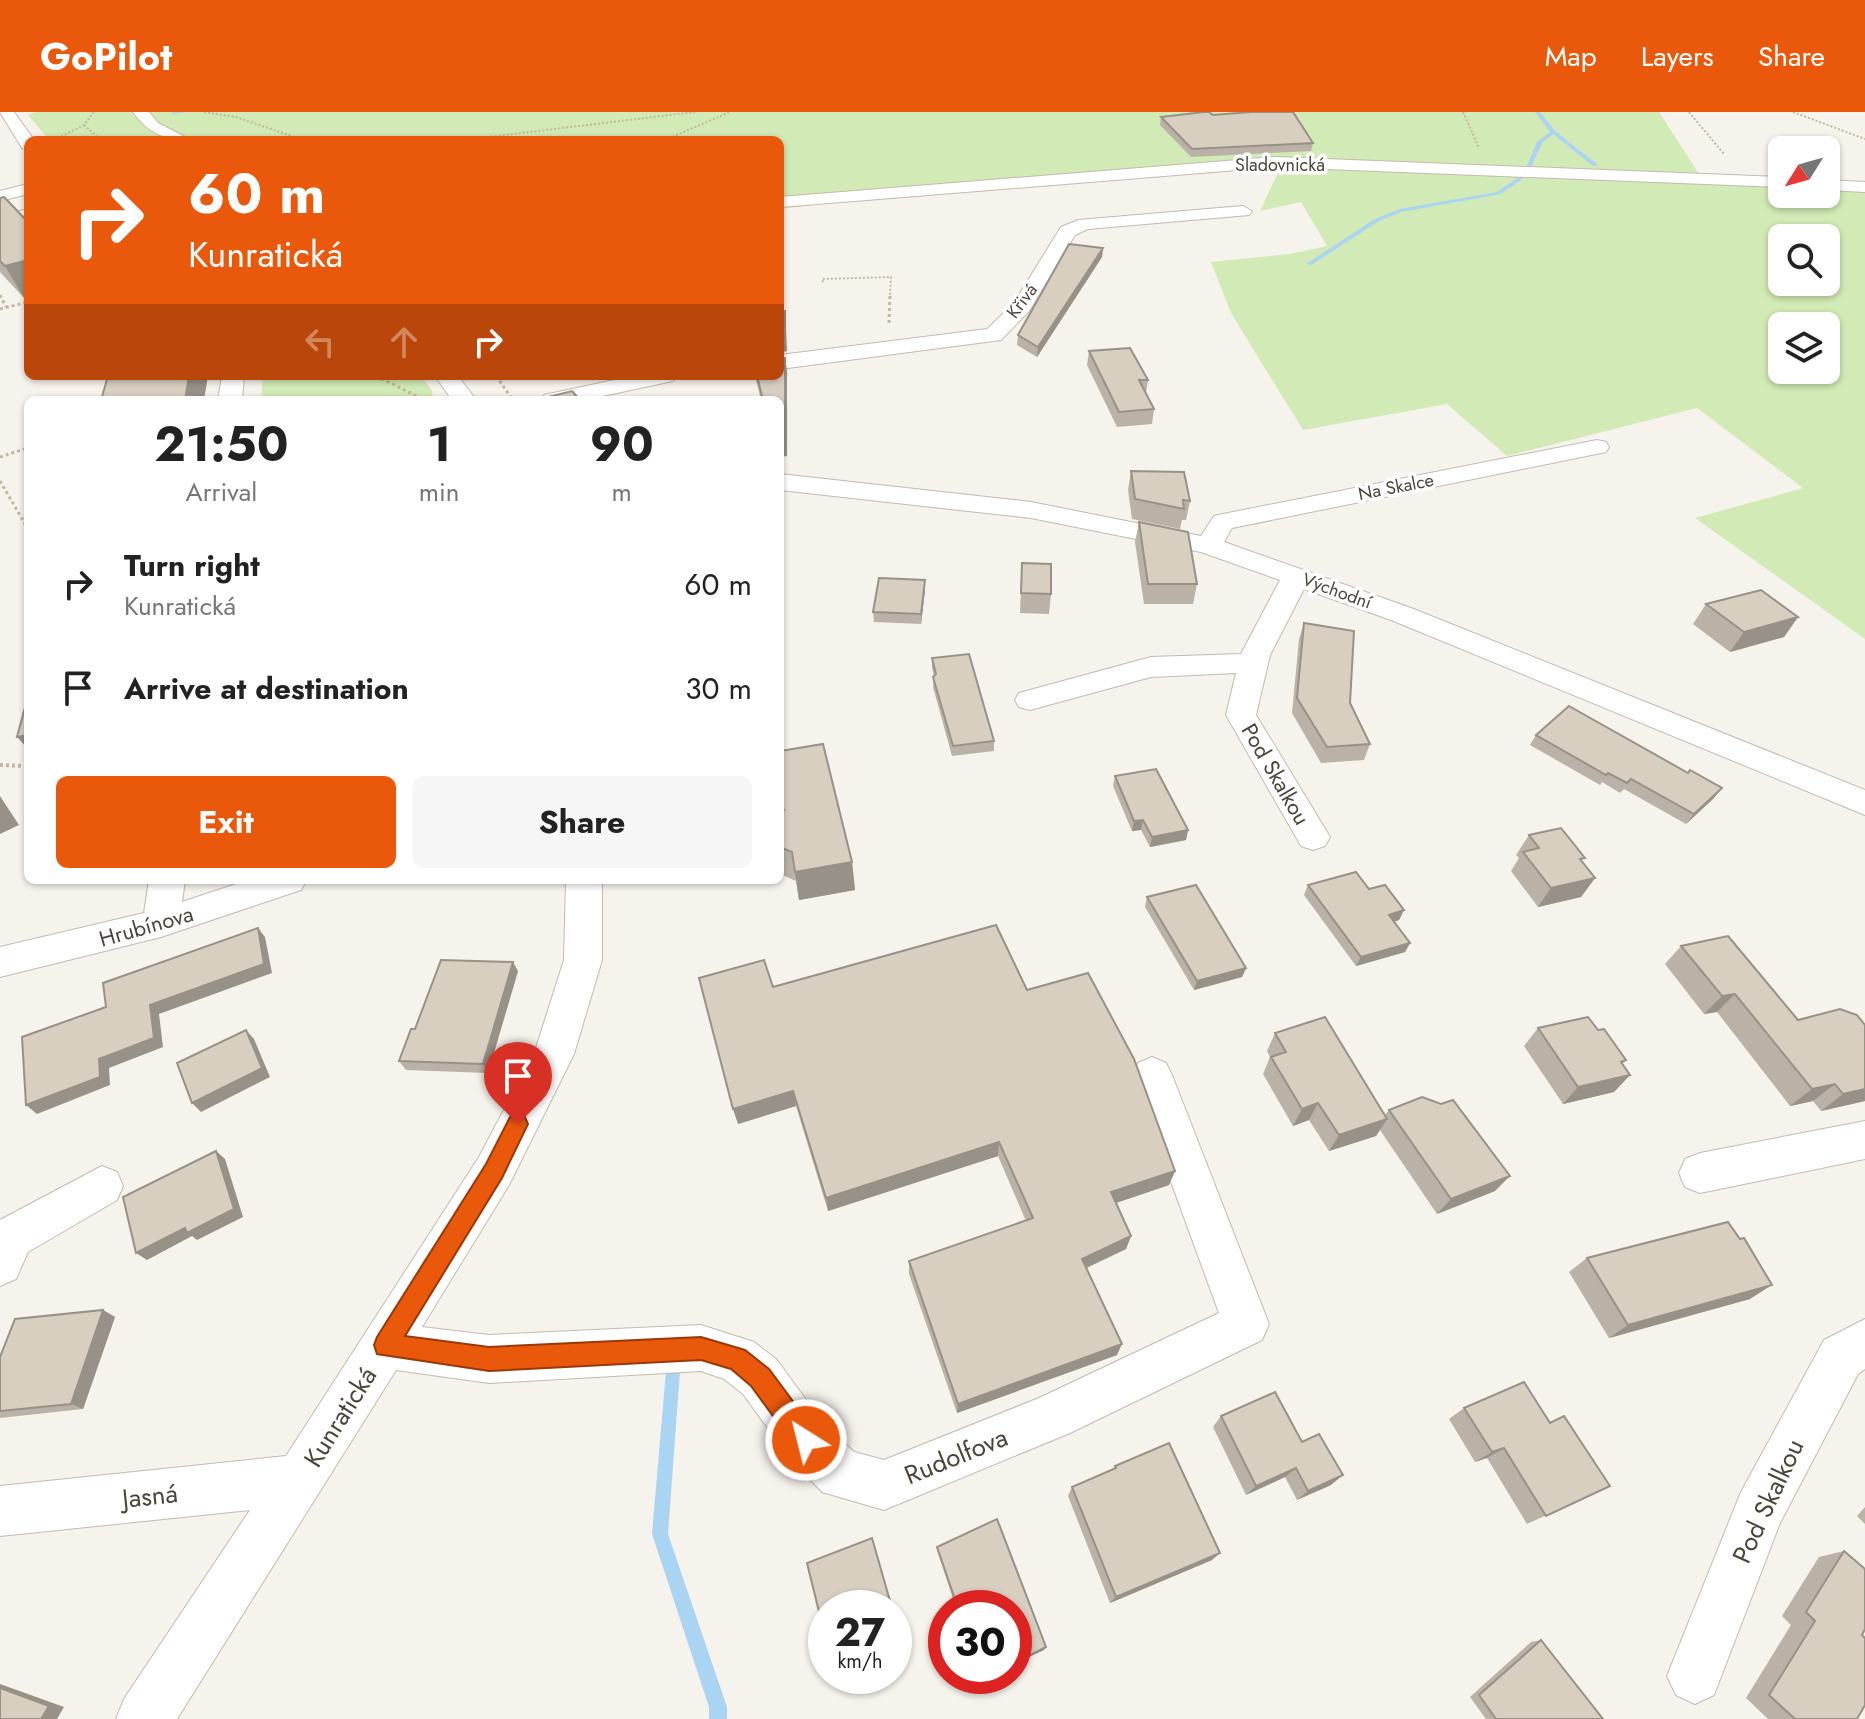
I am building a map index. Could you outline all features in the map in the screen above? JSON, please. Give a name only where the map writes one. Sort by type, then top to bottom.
[{"type":"street","points":[[6,112],[24,138]]},
{"type":"street","points":[[141,112],[152,126],[174,136]]},
{"type":"street","name":"Sladovnická","points":[[784,202],[1276,162],[1768,181]]},
{"type":"street","points":[[1840,186],[1865,187]]},
{"type":"street","points":[[0,196],[24,190]]},
{"type":"street","name":"Křivá","points":[[784,361],[993,335],[1022,307],[1068,231],[1085,224],[1243,211]]},
{"type":"street","points":[[0,222],[24,216]]},
{"type":"street","points":[[571,396],[646,380]]},
{"type":"street","name":"Na Skalce","points":[[1208,545],[1223,522],[1597,447]]},
{"type":"street","name":"Východní","points":[[784,482],[1031,510],[1208,545],[1401,614],[1865,803]]},
{"type":"street","name":"Pod Skalkou","points":[[1296,577],[1253,663],[1241,715],[1313,837]]},
{"type":"street","points":[[1030,700],[1151,667],[1253,663]]},
{"type":"street","points":[[161,923],[166,884]]},
{"type":"street","name":"Hrubínova","points":[[0,962],[161,923],[277,884]]},
{"type":"street","name":"Kunratická","points":[[144,1719],[300,1480],[494,1171],[554,1054],[583,960],[584,884]]},
{"type":"street","name":"Rudolfova","points":[[386,1345],[489,1359],[701,1348],[737,1359],[760,1377],[806,1440],[840,1474],[884,1485],[1053,1416],[1246,1324],[1152,1075]]},
{"type":"street","points":[[1700,1173],[1865,1140]]},
{"type":"street","points":[[4,1247],[102,1186]]},
{"type":"street","name":"Pod Skalkou","points":[[1695,1676],[1759,1510],[1841,1357],[1865,1342]]},
{"type":"street","name":"Jasná","points":[[0,1511],[300,1480]]},
{"type":"path","points":[[204,112],[252,122],[292,136]]},
{"type":"path","points":[[630,112],[643,118]]},
{"type":"path","points":[[496,136],[695,112]]},
{"type":"path","points":[[674,136],[730,112]]},
{"type":"path","points":[[1463,112],[1490,171]]},
{"type":"path","points":[[1689,112],[1745,180]]},
{"type":"path","points":[[1793,112],[1865,139]]},
{"type":"path","points":[[62,136],[84,125],[92,113]]},
{"type":"path","points":[[84,125],[94,136]]},
{"type":"path","points":[[823,282],[822,279],[891,277],[887,348]]},
{"type":"path","points":[[0,295],[6,307]]},
{"type":"path","points":[[0,309],[24,303]]},
{"type":"path","points":[[384,380],[417,396]]},
{"type":"path","points":[[0,457],[24,449]]},
{"type":"path","points":[[0,481],[24,522]]},
{"type":"path","points":[[0,765],[24,766]]},
{"type":"green space","points":[[35,112],[1659,112],[1703,180],[1768,184],[1768,208],[1840,208],[1840,189],[1865,190],[1865,639],[1695,518],[1803,488],[1697,408],[1507,456],[1447,404],[1303,430],[1231,313],[1211,262],[1289,254],[1327,246],[1301,202],[1260,211],[1283,162],[1090,173],[784,209],[784,136],[46,136],[28,115]]},
{"type":"green space","points":[[263,380],[424,380],[433,396],[261,396]]},
{"type":"building","points":[[1209,112],[1213,115],[1293,112],[1313,143],[1192,149],[1161,117]]},
{"type":"building","points":[[4,197],[24,218],[24,261],[5,266],[0,261],[0,198]]},
{"type":"building","points":[[1069,244],[1103,248],[1038,347],[1018,335]]},
{"type":"building","points":[[1130,348],[1148,380],[1139,380],[1154,409],[1119,412],[1089,351]]},
{"type":"building","points":[[785,358],[785,442],[784,396],[762,396],[758,380],[784,380]]},
{"type":"building","points":[[107,380],[188,380],[186,396],[102,396]]},
{"type":"building","points":[[572,391],[576,396],[552,396]]},
{"type":"building","points":[[1131,471],[1184,472],[1190,501],[1183,500],[1184,509],[1135,499]]},
{"type":"building","points":[[1139,522],[1188,532],[1197,584],[1148,584]]},
{"type":"building","points":[[1022,563],[1051,564],[1051,594],[1021,593]]},
{"type":"building","points":[[879,578],[925,580],[921,614],[873,612]]},
{"type":"building","points":[[1761,590],[1798,617],[1744,632],[1706,604]]},
{"type":"building","points":[[1304,623],[1354,631],[1350,703],[1370,744],[1327,747],[1297,698]]},
{"type":"building","points":[[969,654],[994,741],[953,746],[933,677],[936,674],[932,658]]},
{"type":"building","points":[[1569,706],[1688,773],[1690,770],[1722,788],[1694,814],[1631,779],[1627,783],[1608,773],[1606,775],[1536,735]]},
{"type":"building","points":[[24,711],[24,736],[17,737]]},
{"type":"building","points":[[823,744],[852,862],[795,872],[792,852],[784,849],[784,750]]},
{"type":"building","points":[[1156,769],[1188,830],[1152,837],[1143,820],[1134,821],[1115,776]]},
{"type":"building","points":[[1561,828],[1585,858],[1580,859],[1595,878],[1551,888],[1523,852],[1539,848],[1529,835]]},
{"type":"building","points":[[1356,872],[1369,889],[1385,885],[1404,910],[1389,915],[1410,943],[1361,957],[1308,885]]},
{"type":"building","points":[[1196,885],[1246,968],[1197,981],[1147,897]]},
{"type":"building","points":[[996,925],[1027,990],[1088,973],[1134,1059],[1175,1171],[1111,1192],[1131,1236],[1082,1259],[1122,1344],[958,1404],[909,1261],[1033,1218],[999,1142],[826,1198],[793,1091],[733,1109],[699,978],[764,960],[773,987]]},
{"type":"building","points":[[258,928],[264,964],[150,1005],[154,1038],[99,1059],[100,1077],[26,1105],[22,1037],[106,1007],[103,983]]},
{"type":"building","points":[[1728,936],[1798,1020],[1840,1009],[1857,1015],[1865,1025],[1865,1089],[1843,1094],[1835,1084],[1812,1089],[1735,994],[1722,996],[1681,946]]},
{"type":"building","points":[[441,960],[513,962],[483,1064],[399,1061],[411,1029],[415,1029]]},
{"type":"building","points":[[1325,1017],[1387,1119],[1339,1135],[1318,1103],[1302,1109],[1271,1057],[1286,1052],[1275,1033]]},
{"type":"building","points":[[1588,1017],[1598,1030],[1604,1029],[1626,1060],[1621,1062],[1630,1075],[1578,1087],[1538,1028]]},
{"type":"building","points":[[246,1030],[262,1068],[192,1103],[177,1063]]},
{"type":"building","points":[[1422,1097],[1441,1104],[1453,1100],[1510,1176],[1451,1199],[1389,1110]]},
{"type":"building","points":[[216,1151],[234,1209],[187,1233],[185,1228],[136,1253],[123,1197]]},
{"type":"building","points":[[1728,1222],[1740,1239],[1744,1238],[1772,1285],[1628,1325],[1587,1258]]},
{"type":"building","points":[[103,1310],[71,1404],[0,1411],[0,1357],[15,1319]]},
{"type":"building","points":[[1524,1382],[1550,1423],[1564,1416],[1610,1486],[1546,1516],[1504,1448],[1492,1452],[1464,1408]]},
{"type":"building","points":[[1275,1392],[1302,1442],[1319,1434],[1343,1475],[1308,1491],[1296,1468],[1256,1486],[1221,1416]]},
{"type":"building","points":[[1169,1443],[1220,1553],[1116,1597],[1072,1487]]},
{"type":"building","points":[[997,1519],[1024,1590],[952,1590],[937,1547]]},
{"type":"building","points":[[872,1538],[887,1590],[814,1590],[807,1563]]},
{"type":"building","points":[[1844,1551],[1865,1569],[1865,1629],[1862,1635],[1865,1638],[1865,1705],[1857,1719],[1795,1719],[1769,1695],[1815,1621],[1806,1612]]},
{"type":"building","points":[[1032,1610],[1046,1647],[1032,1654]]},
{"type":"building","points":[[1541,1640],[1603,1719],[1496,1719],[1479,1695]]},
{"type":"building","points":[[0,1688],[49,1706],[41,1719],[0,1719]]},
{"type":"waterway","points":[[173,113],[184,112]]},
{"type":"waterway","points":[[1537,112],[1553,132]]},
{"type":"waterway","points":[[1528,167],[1540,142],[1553,132]]},
{"type":"waterway","points":[[1553,132],[1595,165]]},
{"type":"waterway","points":[[1309,264],[1377,220],[1400,211],[1499,193],[1523,176]]},
{"type":"waterway","points":[[673,1371],[660,1534],[718,1707],[718,1719]]},
{"type":"route","points":[[518,1124],[494,1171],[386,1345],[489,1359],[701,1348],[737,1359],[760,1377],[806,1440]]}]
